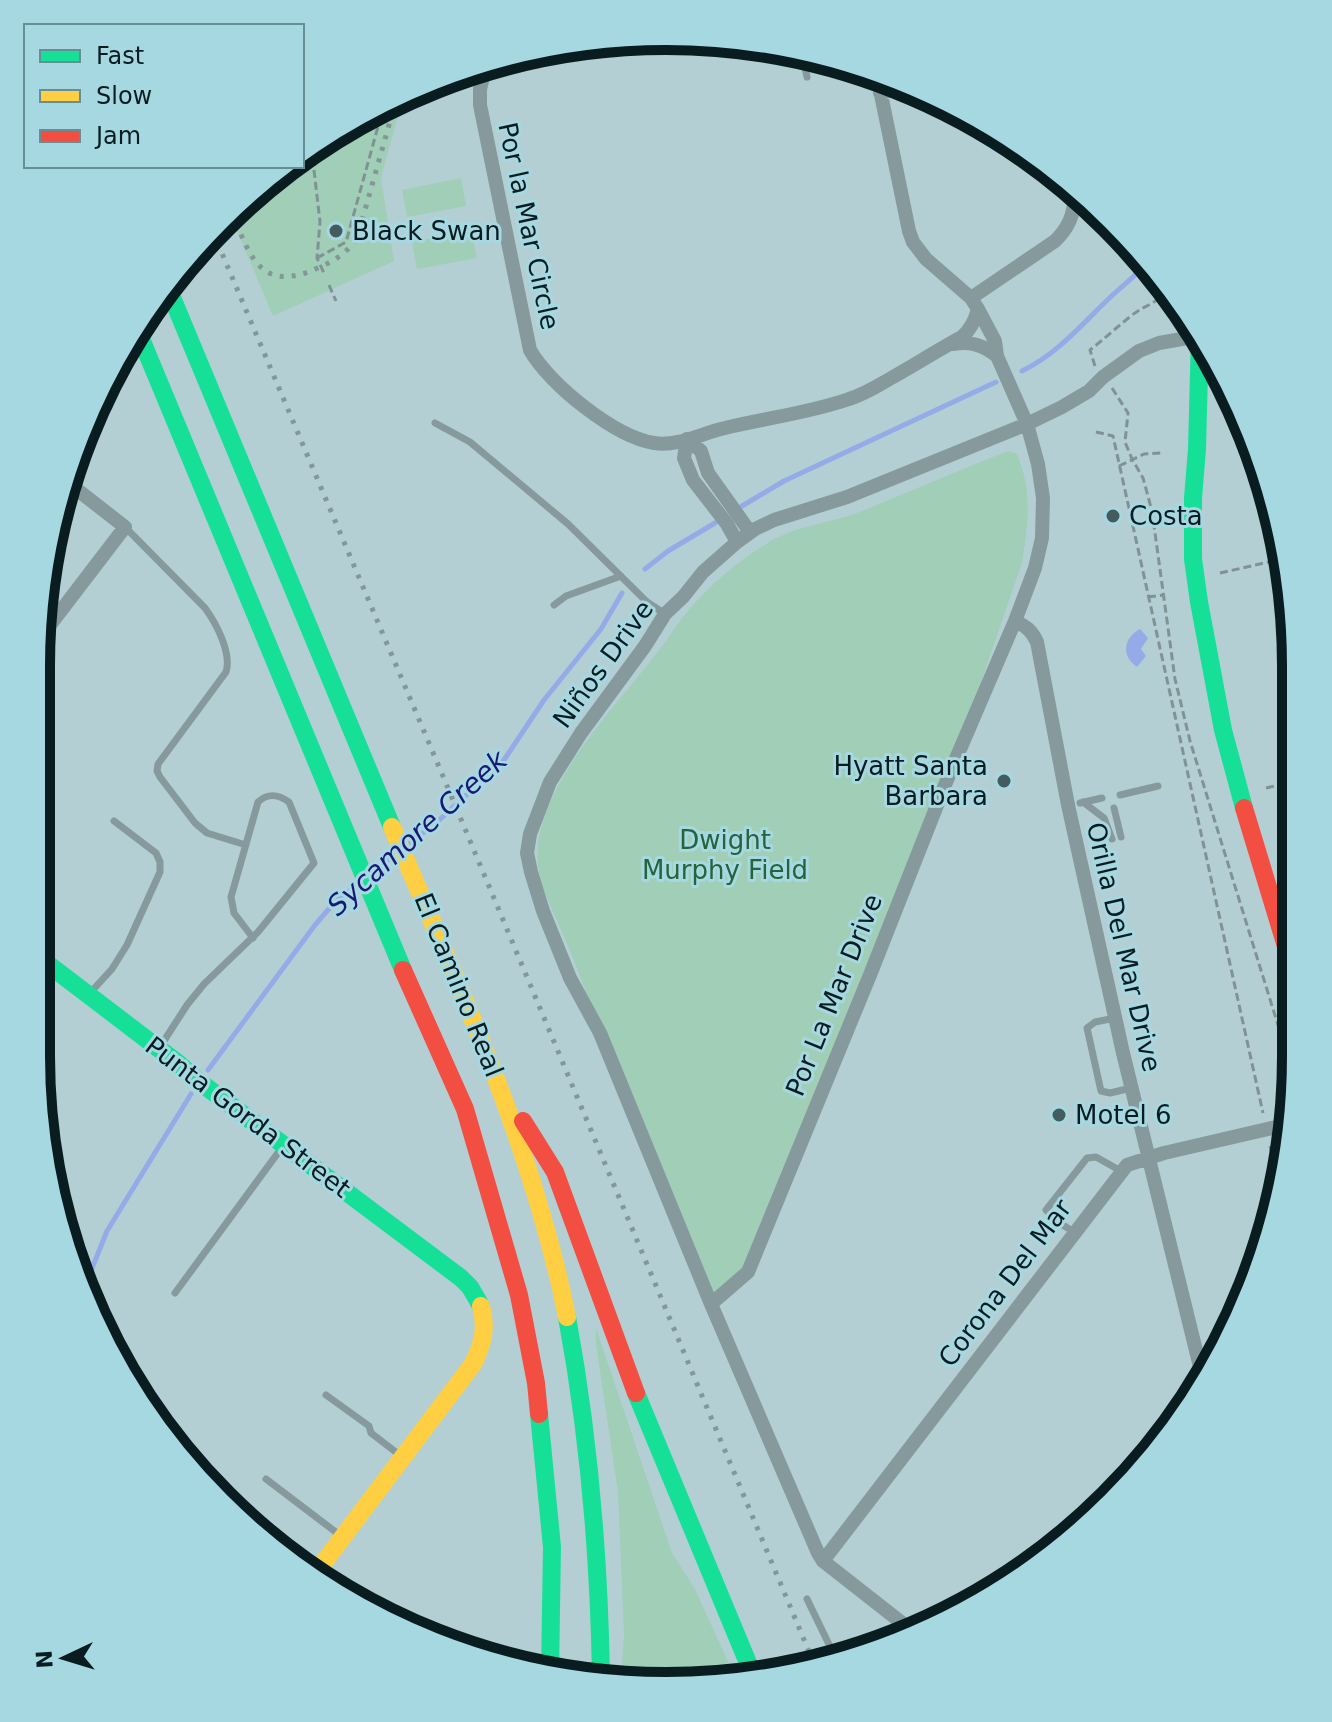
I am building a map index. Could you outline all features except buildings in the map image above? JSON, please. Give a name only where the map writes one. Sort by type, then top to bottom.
[{"type":"main road","name":"El Camino Real","points":[[172,298],[499,1084],[544,1224],[565,1311],[587,1449],[598,1570],[601,1668]]},
{"type":"main road","name":"El Camino Real","points":[[143,343],[386,932],[465,1109],[519,1295],[536,1383],[553,1564],[550,1661]]},
{"type":"main road","points":[[1199,359],[1193,498],[1193,559],[1199,602],[1227,745],[1282,933]]},
{"type":"main road","name":"Punta Gorda Street","points":[[50,966],[474,1291],[482,1309],[485,1328],[482,1347],[473,1364],[321,1566]]},
{"type":"main road","points":[[499,1084],[555,1172],[643,1413],[749,1666]]},
{"type":"street","name":"Por la Mar Circle","points":[[483,79],[480,105],[530,350],[546,373],[566,393],[633,436],[653,443],[672,444],[722,428],[852,398],[969,331],[975,321],[974,304]]},
{"type":"street","points":[[879,89],[913,242],[926,259],[974,304],[995,341],[998,357],[1027,424]]},
{"type":"street","points":[[880,93],[887,91]]},
{"type":"street","points":[[974,304],[1055,241],[1067,227],[1074,205]]},
{"type":"street","name":"Niños Drive","points":[[711,1304],[600,1033],[570,978],[543,911],[527,853],[530,834],[550,782],[665,614],[703,572],[750,532],[774,520],[847,497],[1027,424],[1089,391],[1139,351],[1186,338]]},
{"type":"street","points":[[948,345],[963,342],[978,345],[998,357]]},
{"type":"street","name":"Por La Mar Drive","points":[[711,1304],[748,1272],[1035,568],[1042,538],[1041,483],[1027,424]]},
{"type":"street","points":[[687,439],[701,451],[708,473],[750,532]]},
{"type":"street","points":[[687,439],[684,458],[693,480],[737,542]]},
{"type":"street","points":[[51,623],[125,527],[76,489]]},
{"type":"street","name":"Orilla Del Mar Drive","points":[[1015,621],[1026,626],[1037,642],[1075,804],[1115,1018],[1199,1364]]},
{"type":"street","name":"Corona Del Mar","points":[[823,1561],[1127,1165],[1278,1127]]},
{"type":"street","points":[[711,1304],[823,1561],[904,1624]]},
{"type":"lane","points":[[805,66],[807,77]]},
{"type":"lane","points":[[435,423],[470,442],[568,524],[647,602],[665,614]]},
{"type":"lane","points":[[125,527],[205,608],[214,620],[228,658],[226,672],[158,764],[157,771],[202,829],[246,845]]},
{"type":"lane","points":[[554,605],[566,596],[621,576]]},
{"type":"lane","points":[[1120,795],[1158,786]]},
{"type":"lane","points":[[159,1049],[204,984],[253,938],[314,863],[289,802],[273,795],[258,802],[231,897],[234,913],[253,938]]},
{"type":"lane","points":[[1075,804],[1102,798]]},
{"type":"lane","points":[[1075,804],[1104,818],[1116,838],[1114,808]]},
{"type":"lane","points":[[89,995],[112,969],[127,945],[160,872],[156,853],[114,821]]},
{"type":"lane","points":[[1115,1018],[1095,1022],[1087,1028],[1101,1091],[1110,1093],[1131,1088]]},
{"type":"lane","points":[[175,1293],[284,1144]]},
{"type":"lane","points":[[1074,1232],[1046,1210],[1087,1158],[1096,1157],[1121,1171]]},
{"type":"lane","points":[[326,1395],[369,1426],[371,1433],[403,1457]]},
{"type":"lane","points":[[266,1479],[342,1537]]},
{"type":"lane","points":[[807,1599],[831,1649]]},
{"type":"path","points":[[317,258],[346,242],[379,122]]},
{"type":"path","points":[[314,161],[320,222],[317,258],[324,273]]},
{"type":"path","points":[[329,285],[336,301]]},
{"type":"path","points":[[1095,366],[1090,350],[1133,314],[1160,298]]},
{"type":"path","points":[[1113,390],[1128,413],[1125,442],[1148,492],[1175,679],[1190,741],[1282,1038]]},
{"type":"path","points":[[1096,432],[1113,436],[1263,1113]]},
{"type":"path","points":[[1119,466],[1152,452],[1162,453]]},
{"type":"path","points":[[1220,573],[1273,561]]},
{"type":"path","points":[[1148,597],[1163,595]]},
{"type":"path","points":[[1266,788],[1282,784]]},
{"type":"path","points":[[1270,1146],[1273,1159]]},
{"type":"green space","points":[[399,112],[381,178],[394,261],[273,316],[235,226],[291,177],[324,154]]},
{"type":"green space","points":[[461,178],[466,206],[407,217],[402,190]]},
{"type":"green space","points":[[471,230],[477,258],[417,269],[412,242]]},
{"type":"green space","name":"Dwight Murphy Field","points":[[1008,451],[1017,454],[1027,495],[1022,563],[949,775],[748,1272],[711,1304],[543,887],[538,844],[545,815],[558,786],[595,730],[688,611],[737,564],[781,536],[857,513]]},
{"type":"green space","points":[[596,1328],[672,1553],[694,1587],[731,1668],[622,1671],[624,1634],[618,1492]]},
{"type":"water","points":[[1140,629],[1148,638],[1141,649],[1146,656],[1137,667],[1128,658],[1126,647],[1130,637]]},
{"type":"waterway","name":"Sycamore Creek","points":[[1022,371],[1049,355],[1138,271]]},
{"type":"waterway","name":"Sycamore Creek","points":[[742,506],[784,481],[996,382]]},
{"type":"waterway","name":"Sycamore Creek","points":[[645,569],[668,551],[715,523]]},
{"type":"waterway","name":"Sycamore Creek","points":[[410,843],[504,760],[544,700],[601,629],[622,593]]},
{"type":"waterway","name":"Sycamore Creek","points":[[372,873],[395,854]]},
{"type":"waterway","name":"Sycamore Creek","points":[[208,1070],[315,925],[333,904],[358,884]]},
{"type":"waterway","name":"Sycamore Creek","points":[[90,1273],[107,1231],[191,1094]]},
{"type":"railway","points":[[237,224],[253,258],[261,268],[272,274],[284,277],[300,274],[337,258],[358,235],[392,115]]},
{"type":"railway","points":[[218,243],[810,1654]]},
{"type":"traffic: fast","points":[[172,298],[392,827]]},
{"type":"traffic: fast","points":[[143,343],[403,970]]},
{"type":"traffic: fast","points":[[1199,359],[1193,559],[1223,730],[1244,808]]},
{"type":"traffic: fast","points":[[50,966],[461,1278],[481,1306]]},
{"type":"traffic: fast","points":[[567,1317],[592,1496],[601,1668]]},
{"type":"traffic: fast","points":[[636,1393],[749,1666]]},
{"type":"traffic: fast","points":[[539,1414],[552,1547],[550,1661]]},
{"type":"traffic: slow","points":[[392,827],[468,1007],[514,1129],[535,1191],[567,1317]]},
{"type":"traffic: slow","points":[[321,1566],[473,1364],[483,1335],[481,1306]]},
{"type":"traffic: jam","points":[[1244,808],[1282,933]]},
{"type":"traffic: jam","points":[[403,970],[465,1109],[519,1295],[539,1414]]},
{"type":"traffic: jam","points":[[523,1121],[555,1172],[636,1393]]},
{"type":"place","name":"Black Swan","points":[[336,231]]},
{"type":"place","name":"Costa","points":[[1113,516]]},
{"type":"place","name":"Hyatt Santa Barbara","points":[[1004,781]]},
{"type":"place","name":"Motel 6","points":[[1059,1115]]}]
